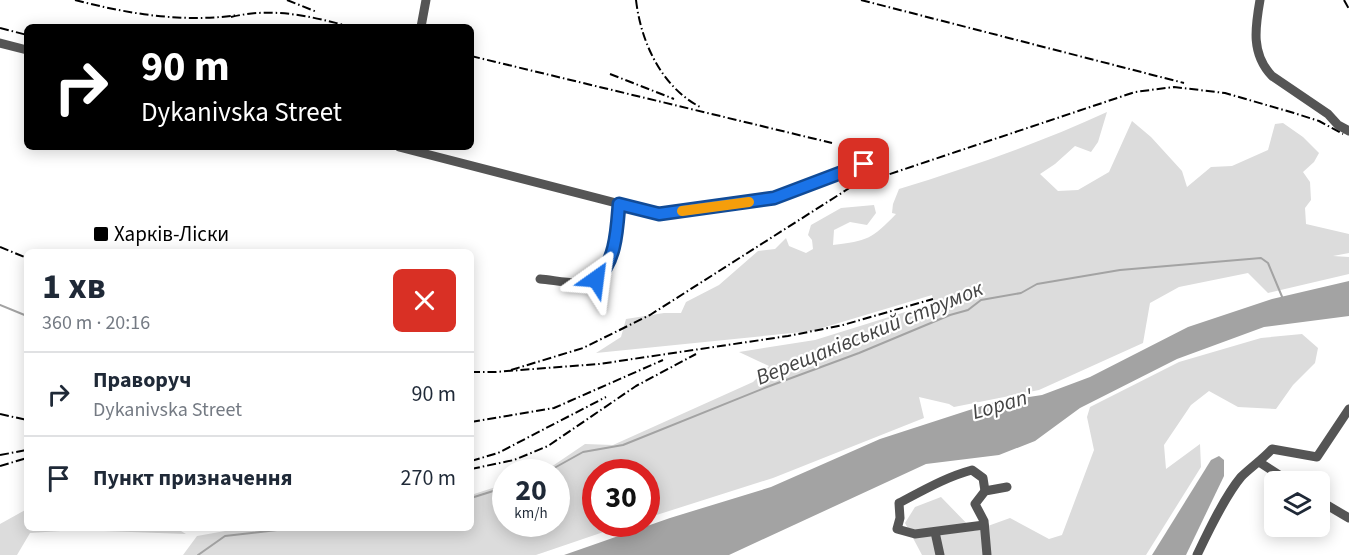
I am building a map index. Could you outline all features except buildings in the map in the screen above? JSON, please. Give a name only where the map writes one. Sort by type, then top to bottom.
[{"type":"street","points":[[422,24],[426,0]]},
{"type":"street","points":[[1260,0],[1255,36],[1260,61],[1265,69],[1349,131]]},
{"type":"street","points":[[0,43],[24,49]]},
{"type":"street","points":[[411,150],[659,214],[774,198],[864,164]]},
{"type":"street","points":[[540,279],[584,282],[596,279],[604,272],[616,230],[619,204]]},
{"type":"street","points":[[1197,555],[1241,477],[1272,449],[1317,457],[1349,409]]},
{"type":"street","points":[[1259,462],[1273,471]]},
{"type":"street","points":[[984,525],[915,534],[897,529],[900,518],[899,503],[946,478],[972,470],[983,478],[985,490],[975,504],[984,525],[987,555]]},
{"type":"street","points":[[985,490],[1006,487]]},
{"type":"street","points":[[1330,507],[1349,518]]},
{"type":"street","points":[[935,532],[940,555]]},
{"type":"shaded area","points":[[1107,112],[1098,142],[1091,152],[1075,146],[1040,174],[1058,191],[1078,190],[1109,172],[1132,121],[1151,137],[1182,171],[1187,187],[1211,167],[1232,166],[1268,150],[1275,124],[1283,123],[1303,137],[1319,153],[1314,162],[1303,172],[1310,182],[1311,200],[1305,208],[1306,224],[1349,234],[1349,253],[1333,256],[1349,257],[1349,274],[1268,293],[1248,273],[1179,287],[1150,303],[1143,343],[1039,390],[954,407],[919,397],[924,418],[773,478],[660,514],[660,459],[582,459],[582,537],[589,537],[536,555],[183,555],[197,536],[225,531],[474,531],[474,494],[492,488],[492,537],[570,537],[570,459],[563,459],[585,444],[613,445],[753,382],[769,366],[739,352],[815,340],[934,303],[932,295],[812,331],[596,353],[621,337],[626,319],[664,313],[681,313],[686,302],[719,285],[758,251],[775,249],[786,238],[789,246],[806,253],[813,249],[812,240],[808,235],[811,225],[841,208],[874,205],[876,213],[867,225],[850,222],[834,230],[833,245],[862,240],[881,229],[896,214],[892,213],[893,204],[899,189],[1005,154]]},
{"type":"shaded area","points":[[1302,334],[1318,348],[1315,363],[1293,385],[1276,409],[1238,407],[1209,391],[1191,405],[1164,445],[1166,469],[1200,444],[1201,467],[1146,555],[922,555],[905,523],[915,507],[941,497],[974,531],[1010,518],[1049,539],[1062,535],[1094,450],[1087,417],[1090,407],[1179,362],[1261,338]]},
{"type":"shaded area","points":[[24,511],[24,531],[61,531],[30,533],[17,555],[0,555],[0,524]]},
{"type":"shaded area","points":[[104,531],[181,531],[186,534]]},
{"type":"water","name":"Lopan'","points":[[1349,281],[1349,316],[1264,327],[1177,359],[1080,408],[1035,441],[999,455],[926,464],[729,555],[564,555],[616,537],[660,537],[660,521],[771,487],[880,439],[991,403],[1042,395],[1090,377],[1188,327],[1272,299]]},
{"type":"water","points":[[1219,456],[1224,460],[1224,476],[1186,555],[1152,555],[1211,460]]},
{"type":"waterway","name":"Верещаківський струмок","points":[[570,459],[583,452],[623,445],[950,315],[968,310],[981,300],[1021,293],[1037,284],[1120,270],[1261,258],[1268,263],[1283,299]]},
{"type":"waterway","points":[[0,305],[24,315]]},
{"type":"waterway","name":"Верещаківський струмок","points":[[474,497],[492,491]]},
{"type":"waterway","name":"Верещаківський струмок","points":[[198,555],[225,536],[268,531]]},
{"type":"railway","points":[[75,0],[156,16],[197,18],[238,15]]},
{"type":"railway","points":[[287,0],[317,12]]},
{"type":"railway","points":[[636,0],[643,32],[656,63],[676,89],[702,108]]},
{"type":"railway","points":[[861,0],[1184,83]]},
{"type":"railway","points":[[1344,0],[1349,9]]},
{"type":"railway","points":[[231,17],[276,13],[306,16],[340,24]]},
{"type":"railway","points":[[0,28],[24,34]]},
{"type":"railway","points":[[474,57],[832,143]]},
{"type":"railway","points":[[610,74],[674,99]]},
{"type":"railway","points":[[511,370],[583,348],[650,315],[851,187],[1135,92],[1174,87],[1225,93],[1319,121],[1343,134]]},
{"type":"railway","points":[[0,247],[24,257]]},
{"type":"railway","points":[[474,372],[599,364],[788,336],[843,325],[933,299]]},
{"type":"railway","points":[[474,468],[514,460],[548,446],[636,386],[696,354]]},
{"type":"railway","points":[[474,421],[554,408],[663,360]]},
{"type":"railway","points":[[474,460],[498,453],[606,397]]},
{"type":"railway","points":[[0,414],[24,419]]},
{"type":"railway","points":[[0,455],[24,451]]},
{"type":"railway","points":[[0,466],[24,459]]},
{"type":"slow traffic","points":[[682,211],[749,202]]},
{"type":"place","name":"Харків-Ліски","points":[[101,234]]},
{"type":"route","points":[[596,279],[604,272],[609,259],[619,204],[659,214],[774,198],[864,164]]}]
